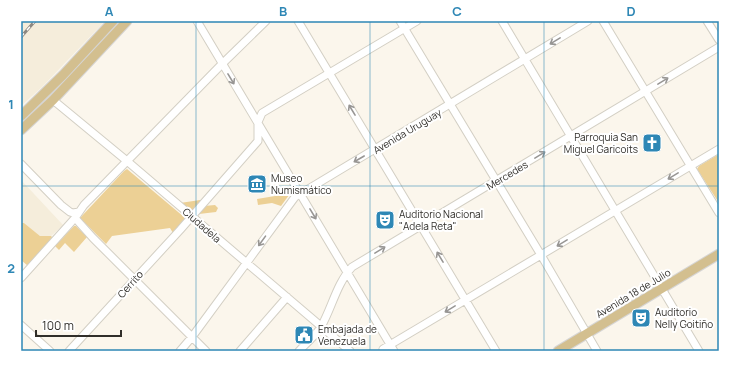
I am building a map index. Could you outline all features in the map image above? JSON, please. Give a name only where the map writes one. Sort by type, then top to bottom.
[{"type":"main road","points":[[21,116],[63,75],[113,21]]},
{"type":"main road","points":[[21,130],[53,100],[127,21]]},
{"type":"main road","name":"Avenida 18 de Julio","points":[[558,351],[719,254]]},
{"type":"street","points":[[197,21],[392,348]]},
{"type":"street","points":[[21,278],[127,161],[266,21]]},
{"type":"street","points":[[298,21],[330,72],[496,351]]},
{"type":"street","points":[[400,21],[597,351]]},
{"type":"street","points":[[258,122],[262,113],[416,21]]},
{"type":"street","points":[[502,21],[663,288],[699,351]]},
{"type":"street","name":"Avenida Uruguay","points":[[180,351],[192,337],[292,200],[588,21]]},
{"type":"street","points":[[603,21],[719,213]]},
{"type":"street","points":[[707,21],[719,40]]},
{"type":"street","name":"Mercedes","points":[[299,351],[321,327],[348,272],[352,267],[719,47]]},
{"type":"street","points":[[63,75],[70,82]]},
{"type":"street","name":"Ciudadela","points":[[53,100],[350,351]]},
{"type":"street","name":"Cerrito","points":[[69,351],[258,141],[258,122]]},
{"type":"street","points":[[383,349],[392,348],[466,300],[719,148]]},
{"type":"street","points":[[21,164],[61,205],[77,215],[93,238],[206,351]]},
{"type":"street","points":[[240,351],[286,297]]},
{"type":"street","points":[[21,325],[50,351]]},
{"type":"shaded area","points":[[21,21],[105,21],[42,87],[21,106]]},
{"type":"shaded area","points":[[719,154],[719,203],[697,169],[699,166]]},
{"type":"shaded area","points":[[127,169],[184,217],[184,220],[173,233],[170,228],[112,236],[106,244],[80,218]]},
{"type":"shaded area","points":[[21,180],[63,225],[51,236],[40,236],[24,223],[21,223]]},
{"type":"shaded area","points":[[290,185],[292,191],[281,206],[272,203],[258,205],[257,199],[287,194]]},
{"type":"shaded area","points":[[201,201],[192,212],[180,203]]},
{"type":"shaded area","points":[[215,205],[218,208],[216,212],[199,214],[204,206]]},
{"type":"shaded area","points":[[21,223],[24,223],[40,236],[51,236],[53,238],[28,266],[21,260]]},
{"type":"shaded area","points":[[74,226],[76,226],[87,237],[74,252],[65,243],[59,250],[55,246]]},
{"type":"railway","points":[[21,37],[35,21]]},
{"type":"place","name":"Parroquia San Miguel Garicoits","points":[[652,143]]},
{"type":"place","name":"Museo Numismático","points":[[257,184]]},
{"type":"place","name":"Auditorio Nacional \"Adela Reta\"","points":[[385,220]]},
{"type":"place","name":"Auditorio Nelly Goitiño","points":[[641,318]]},
{"type":"place","name":"Embajada de Venezuela","points":[[304,335]]}]
